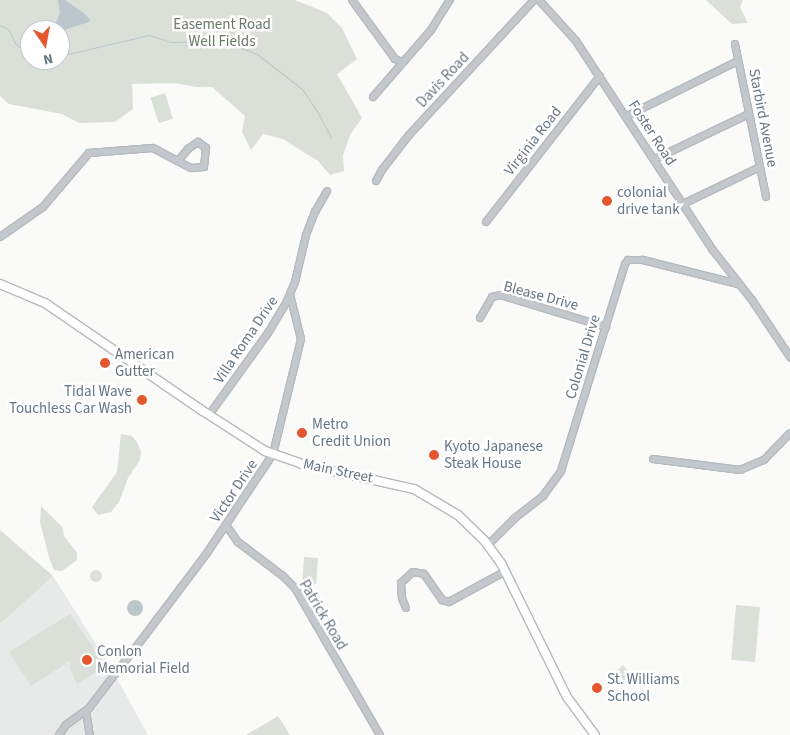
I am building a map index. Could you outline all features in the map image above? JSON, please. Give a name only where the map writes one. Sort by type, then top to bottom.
[{"type":"main road","name":"Main Street","points":[[0,284],[48,305],[208,415],[273,454],[302,464],[414,489],[458,515],[488,544],[506,571],[564,690],[595,735]]},
{"type":"street","points":[[352,0],[395,59],[404,62]]},
{"type":"street","points":[[373,97],[431,30],[450,0]]},
{"type":"street","name":"Davis Road","points":[[376,181],[382,170],[409,135],[534,0]]},
{"type":"street","name":"Foster Road","points":[[539,0],[576,41],[683,204],[790,357]]},
{"type":"street","name":"Starbird Avenue","points":[[736,44],[766,197]]},
{"type":"street","points":[[627,116],[738,61]]},
{"type":"street","name":"Virginia Road","points":[[486,222],[600,76]]},
{"type":"street","points":[[655,159],[749,114]]},
{"type":"street","points":[[0,237],[43,207],[89,153],[153,148],[191,168],[204,167],[206,148],[198,142],[188,148],[178,161]]},
{"type":"street","points":[[683,204],[760,167]]},
{"type":"street","name":"Villa Roma Drive","points":[[208,415],[268,333],[290,295],[306,235],[315,212],[327,191]]},
{"type":"street","name":"Colonial Drive","points":[[488,544],[515,518],[543,496],[561,471],[625,264],[631,259],[738,284]]},
{"type":"street","name":"Victor Drive","points":[[59,735],[66,725],[86,711],[117,672],[226,525],[273,454],[301,339],[290,295]]},
{"type":"street","name":"Blease Drive","points":[[480,318],[492,297],[500,295],[606,327]]},
{"type":"street","points":[[653,460],[740,470],[764,460],[790,433]]},
{"type":"street","name":"Patrick Road","points":[[226,525],[238,542],[280,573],[295,588],[380,735]]},
{"type":"street","points":[[406,608],[402,598],[401,583],[414,572],[424,574],[442,600],[449,602],[506,571]]},
{"type":"street","points":[[86,711],[90,735]]},
{"type":"shaded area","points":[[58,0],[65,0],[85,14],[91,21],[70,28],[70,20],[57,20],[60,13]]},
{"type":"shaded area","points":[[53,576],[113,671],[148,735],[0,735],[0,624]]},
{"type":"shaded area","points":[[132,600],[138,600],[143,605],[141,614],[132,616],[127,611],[127,605]]},
{"type":"green space","name":"Easement Road Well Fields","points":[[0,0],[295,0],[327,13],[342,28],[357,59],[337,74],[362,118],[350,135],[343,155],[344,171],[330,175],[318,161],[283,139],[263,134],[251,150],[242,132],[245,116],[212,87],[197,87],[174,83],[132,84],[133,109],[115,122],[79,123],[62,114],[9,104],[0,96]]},
{"type":"green space","points":[[706,0],[743,0],[740,7],[748,23],[732,24]]},
{"type":"green space","points":[[165,93],[173,119],[159,123],[151,97]]},
{"type":"green space","points":[[121,434],[132,436],[137,442],[141,451],[140,460],[128,478],[119,502],[111,512],[98,515],[92,507],[117,472]]},
{"type":"green space","points":[[41,506],[62,527],[64,536],[77,553],[77,560],[62,571],[54,570],[49,557],[40,522]]},
{"type":"green space","points":[[0,530],[53,576],[0,624]]},
{"type":"green space","points":[[304,557],[318,558],[316,584],[302,583]]},
{"type":"green space","points":[[94,570],[98,570],[102,576],[98,582],[94,582],[90,578],[90,574]]},
{"type":"green space","points":[[736,605],[760,607],[755,662],[731,660]]},
{"type":"green space","points":[[70,614],[106,666],[77,684],[70,669],[70,661],[31,686],[9,652]]},
{"type":"green space","points":[[623,665],[631,674],[617,687],[609,678]]},
{"type":"green space","points":[[278,716],[290,735],[246,735]]},
{"type":"waterway","points":[[0,25],[8,29],[15,43],[20,47]]},
{"type":"waterway","points":[[70,54],[149,35],[171,42],[214,41],[242,48],[257,54],[302,89],[331,137]]},
{"type":"place","name":"colonial drive tank","points":[[607,201]]},
{"type":"place","name":"American Gutter","points":[[105,363]]},
{"type":"place","name":"Tidal Wave Touchless Car Wash","points":[[142,400]]},
{"type":"place","name":"Metro Credit Union","points":[[302,433]]},
{"type":"place","name":"Kyoto Japanese Steak House","points":[[434,455]]},
{"type":"place","name":"Conlon Memorial Field","points":[[87,660]]},
{"type":"place","name":"St. Williams School","points":[[597,688]]}]
